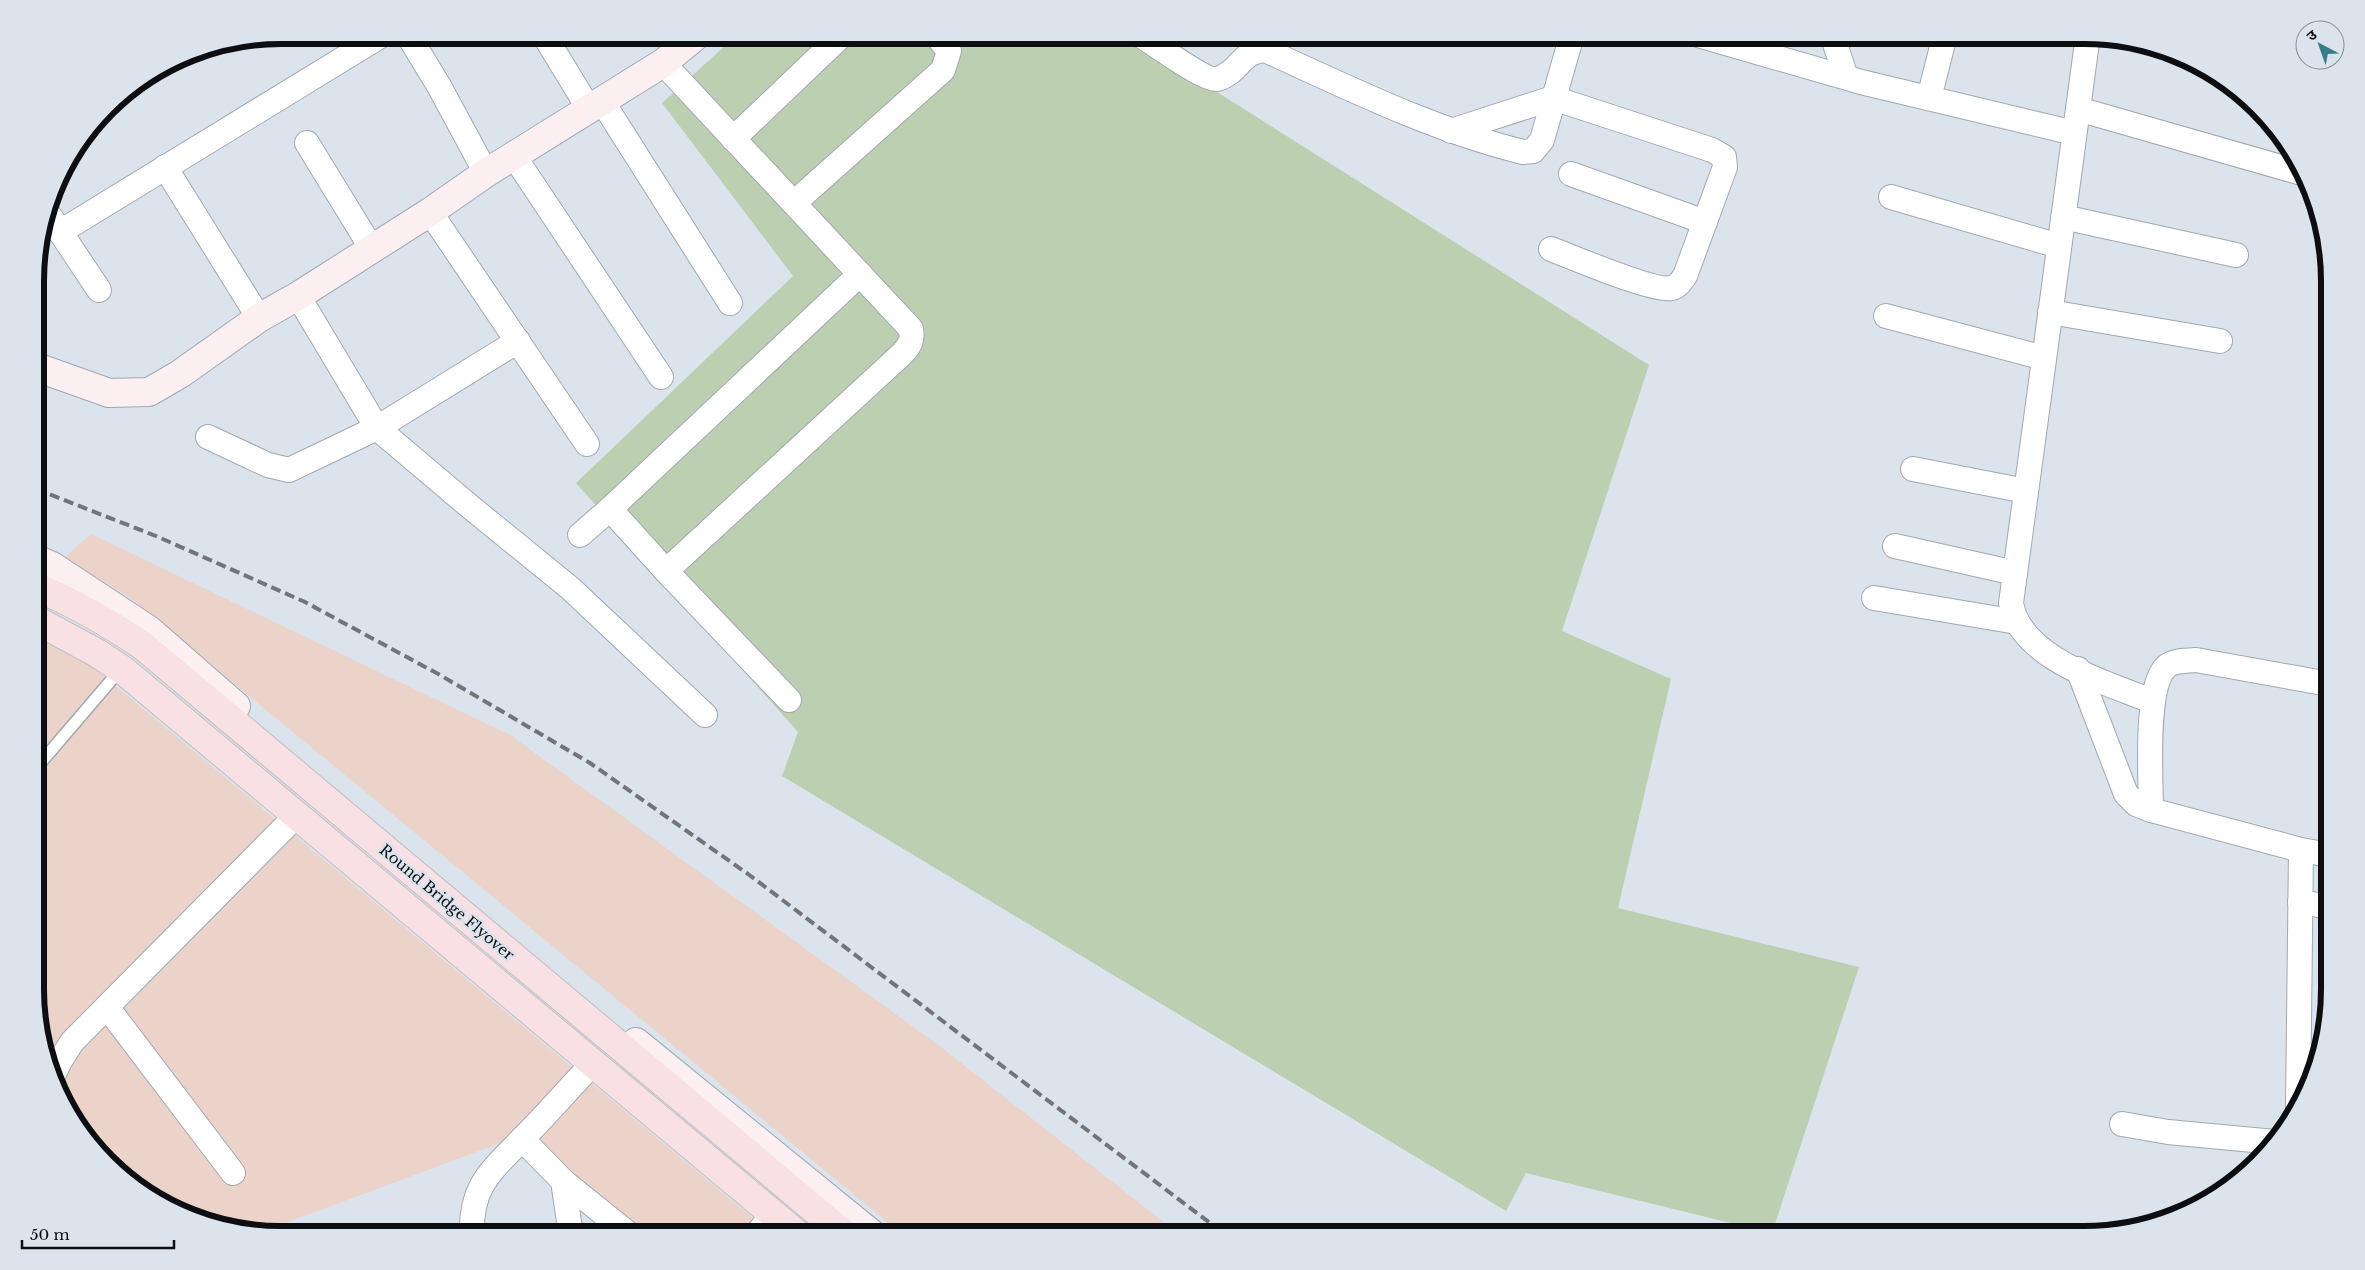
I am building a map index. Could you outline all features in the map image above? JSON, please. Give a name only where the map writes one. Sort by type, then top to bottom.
[{"type":"main road","name":"Round Bridge Flyover","points":[[44,590],[63,598],[113,626],[143,646],[834,1226]]},
{"type":"main road","name":"Round Bridge Flyover","points":[[44,624],[97,653],[124,671],[787,1226]]},
{"type":"street","points":[[99,290],[54,223],[165,167],[367,44]]},
{"type":"street","points":[[413,44],[439,86],[486,173]]},
{"type":"street","points":[[551,44],[595,105],[730,302]]},
{"type":"street","points":[[44,369],[109,393],[149,392],[180,374],[259,318],[298,296],[430,212],[486,173],[663,64],[686,44]]},
{"type":"street","points":[[733,139],[833,44]]},
{"type":"street","points":[[794,203],[943,70],[948,51],[943,44]]},
{"type":"street","points":[[1154,44],[1208,78],[1217,79],[1234,70],[1249,54],[1265,50],[1377,101],[1451,130],[1523,152],[1533,151],[1542,140],[1569,44]]},
{"type":"street","points":[[1730,44],[1846,77],[2074,133]]},
{"type":"street","points":[[1835,44],[1846,77]]},
{"type":"street","points":[[1929,98],[1943,44]]},
{"type":"street","points":[[2087,44],[2011,603],[2017,622],[2037,646],[2059,662],[2152,701]]},
{"type":"street","points":[[663,64],[912,329],[913,337],[911,344],[666,571]]},
{"type":"street","points":[[1451,130],[1554,98],[1722,154],[1726,161],[1685,276],[1679,285],[1672,288],[1663,288],[1628,278],[1551,249]]},
{"type":"street","points":[[2078,109],[2295,171]]},
{"type":"street","points":[[306,143],[372,249]]},
{"type":"street","points":[[514,156],[661,377]]},
{"type":"street","points":[[165,167],[259,318]]},
{"type":"street","points":[[1571,174],[1705,222]]},
{"type":"street","points":[[1890,197],[2059,246]]},
{"type":"street","points":[[430,212],[587,444]]},
{"type":"street","points":[[2063,217],[2236,255]]},
{"type":"street","points":[[580,535],[610,510],[860,274]]},
{"type":"street","points":[[298,296],[377,428],[468,506],[570,588],[705,714]]},
{"type":"street","points":[[2050,312],[2220,341]]},
{"type":"street","points":[[1886,316],[2044,358]]},
{"type":"street","points":[[208,437],[268,464],[290,470],[377,428],[518,341]]},
{"type":"street","points":[[1913,470],[2026,491]]},
{"type":"street","points":[[610,510],[789,700]]},
{"type":"street","points":[[1894,546],[2015,573]]},
{"type":"street","points":[[44,562],[149,630],[487,920],[862,1226]]},
{"type":"street","points":[[1874,598],[2017,622]]},
{"type":"street","points":[[44,637],[114,677],[585,1072],[761,1226]]},
{"type":"street","points":[[2151,810],[2152,701],[2160,674],[2168,665],[2179,661],[2196,660],[2321,683]]},
{"type":"street","points":[[2078,669],[2126,794],[2136,804],[2151,810],[2301,850],[2321,853]]},
{"type":"street","points":[[57,1068],[65,1051],[288,824]]},
{"type":"street","points":[[2301,850],[2300,902],[2304,1078]]},
{"type":"street","points":[[2300,902],[2321,906]]},
{"type":"street","points":[[107,1007],[233,1173]]},
{"type":"street","points":[[473,1226],[474,1202],[486,1177],[585,1072]]},
{"type":"street","points":[[2122,1124],[2168,1132],[2267,1141]]},
{"type":"street","points":[[522,1139],[563,1181],[619,1226]]},
{"type":"street","points":[[563,1181],[570,1226]]},
{"type":"lane","points":[[44,759],[114,677]]},
{"type":"shaded area","points":[[91,534],[510,735],[937,1044],[1169,1226],[892,1226],[129,597],[64,558]]},
{"type":"shaded area","points":[[44,626],[762,1226],[609,1226],[503,1142],[277,1226],[234,1222],[204,1214],[176,1202],[162,1195],[124,1168],[102,1146],[75,1108],[56,1066],[48,1036],[44,1005]]},
{"type":"green space","points":[[727,44],[1141,44],[1649,365],[1562,631],[1671,679],[1618,908],[1859,967],[1774,1226],[1743,1226],[1526,1173],[1506,1211],[782,776],[798,732],[576,483],[793,276],[662,103]]},
{"type":"railway","points":[[44,492],[156,536],[305,602],[440,675],[590,763],[748,874],[1214,1226]]}]
